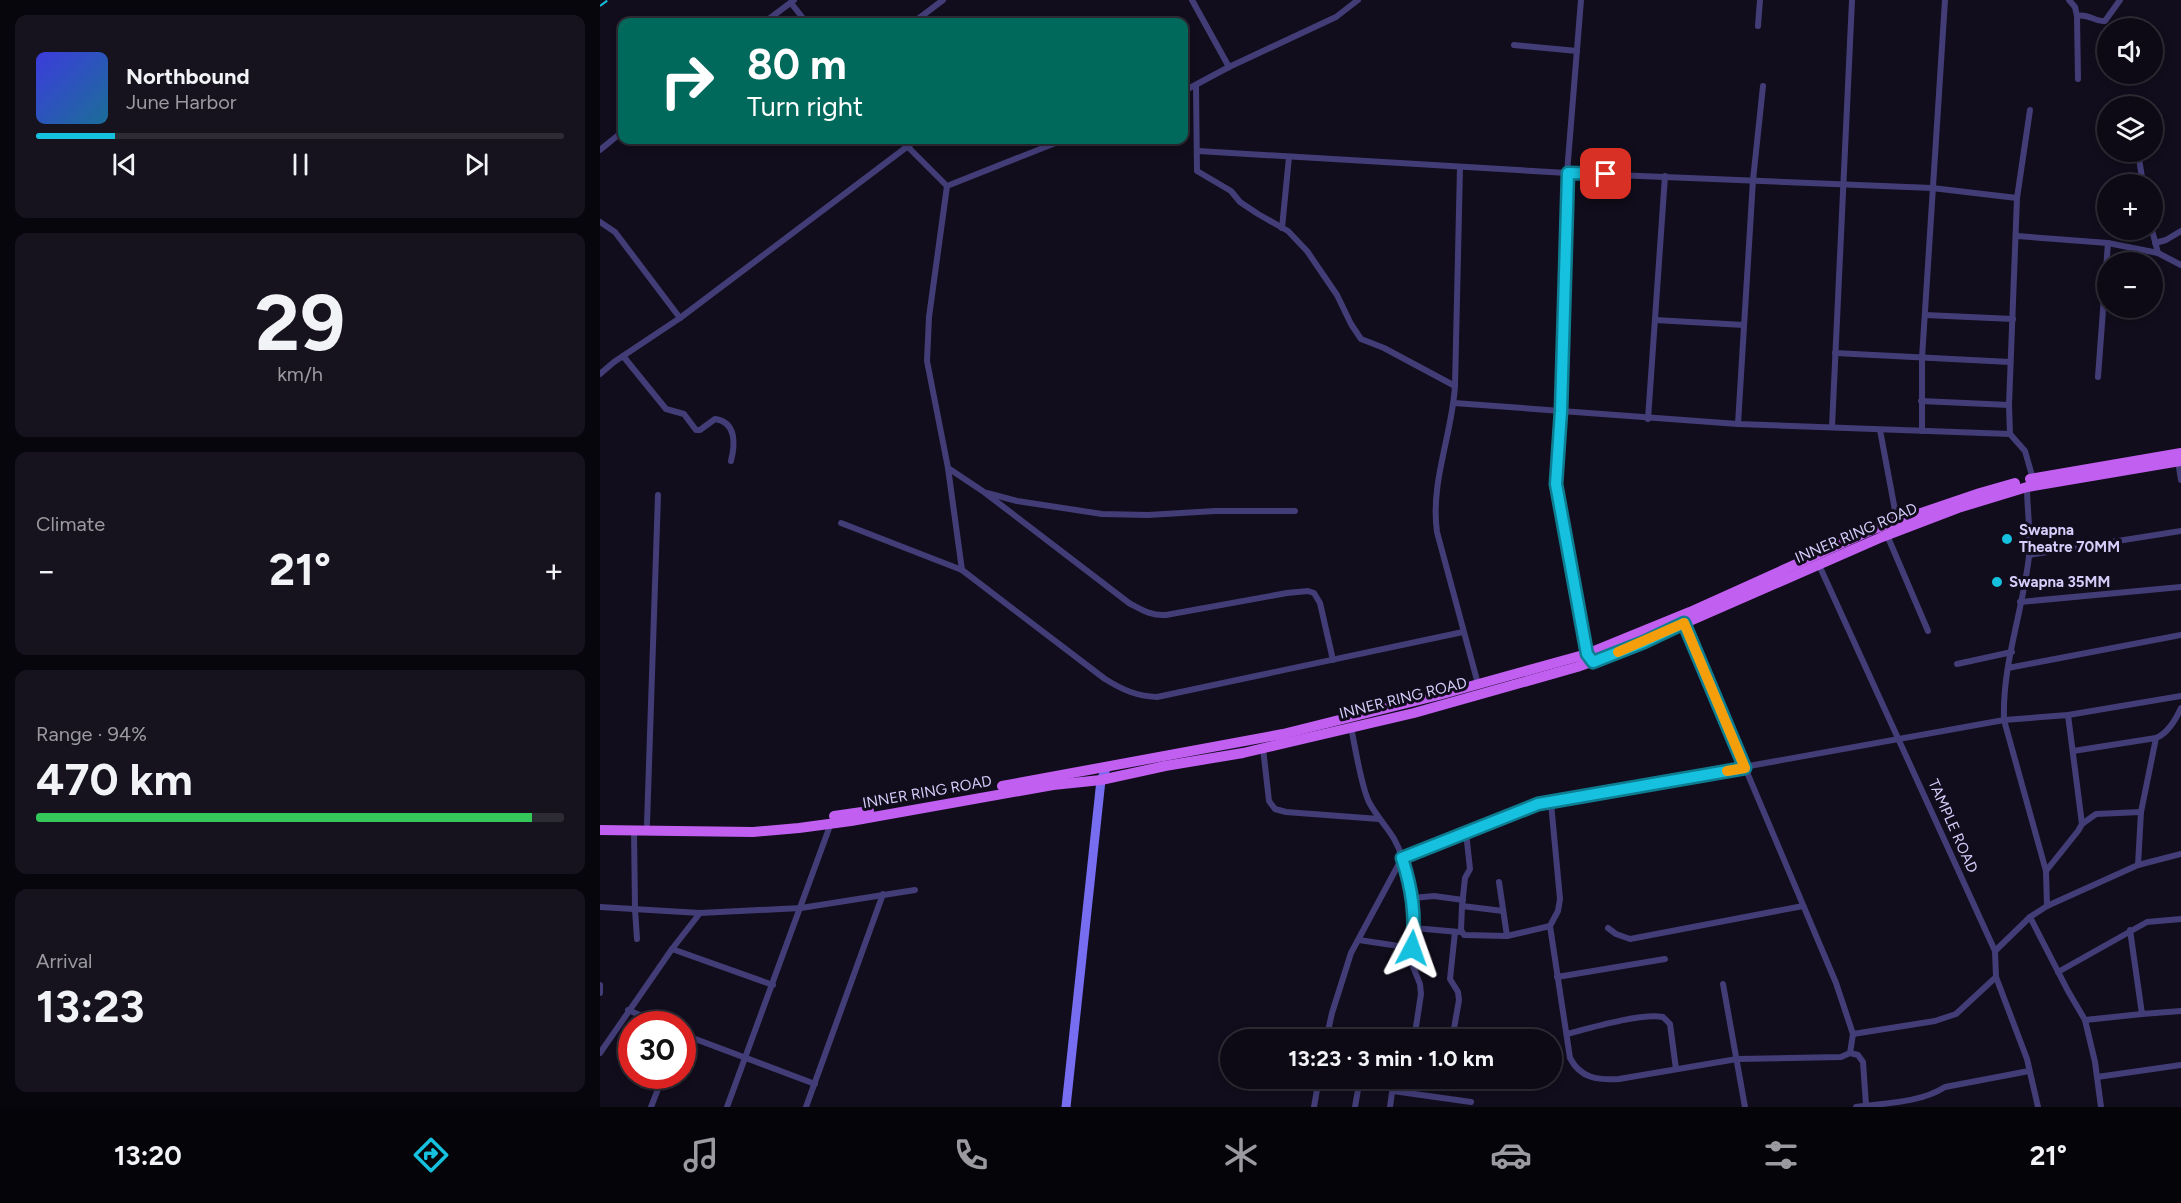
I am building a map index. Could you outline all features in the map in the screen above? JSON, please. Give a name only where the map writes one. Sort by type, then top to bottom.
[{"type":"main road","name":"INNER RING ROAD","points":[[600,830],[753,832],[799,828],[1283,734],[1590,658],[1897,521],[1980,493],[2029,482],[2180,458]]},
{"type":"main road","name":"INNER RING ROAD","points":[[600,823],[747,825],[833,820],[1053,785],[1101,780],[1263,748],[1418,712],[1644,642],[1887,535],[2029,482]]},
{"type":"street","points":[[919,18],[943,0]]},
{"type":"street","points":[[1192,0],[1229,67]]},
{"type":"street","points":[[1188,89],[1229,67],[1336,17],[1358,0]]},
{"type":"street","points":[[1581,0],[1568,173],[1561,411],[1556,484],[1590,658]]},
{"type":"street","points":[[1758,26],[1760,0]]},
{"type":"street","points":[[1832,427],[1852,0]]},
{"type":"street","points":[[1922,430],[1922,358],[1945,0]]},
{"type":"street","points":[[2069,0],[2078,16],[2078,79]]},
{"type":"street","points":[[2075,7],[2080,0]]},
{"type":"street","points":[[2078,16],[2082,15],[2100,22],[2105,21],[2120,0]]},
{"type":"street","points":[[770,18],[792,2],[803,18]]},
{"type":"street","points":[[1514,45],[1577,51]]},
{"type":"street","points":[[1196,86],[1197,171],[1230,191],[1240,202],[1288,231],[1307,251],[1337,295],[1361,339],[1384,348],[1455,386]]},
{"type":"street","points":[[1738,424],[1753,180],[1763,86]]},
{"type":"street","points":[[2030,110],[2017,198],[2009,405],[2010,434],[2025,451],[2029,482],[2029,555],[2008,668],[2004,720],[2046,870],[2047,906]]},
{"type":"street","points":[[600,150],[618,135]]},
{"type":"street","points":[[904,144],[946,186]]},
{"type":"street","points":[[600,374],[680,318],[911,144]]},
{"type":"street","points":[[946,186],[1053,144]]},
{"type":"street","points":[[1198,151],[1568,173],[1932,188],[2017,198]]},
{"type":"street","points":[[1282,228],[1289,157]]},
{"type":"street","points":[[1460,166],[1454,403],[1435,496],[1435,514],[1437,532],[1478,684]]},
{"type":"street","points":[[1648,419],[1665,176]]},
{"type":"street","points":[[946,186],[927,344],[927,361],[948,468],[962,570]]},
{"type":"street","points":[[600,222],[615,232],[680,318]]},
{"type":"street","points":[[2155,243],[2166,240],[2181,231]]},
{"type":"street","points":[[2017,236],[2108,243],[2158,252],[2154,240]]},
{"type":"street","points":[[2098,377],[2108,243]]},
{"type":"street","points":[[2163,255],[2181,265]]},
{"type":"street","points":[[1925,315],[2013,319]]},
{"type":"street","points":[[1655,320],[1744,325]]},
{"type":"street","points":[[1835,353],[2010,362]]},
{"type":"street","points":[[623,356],[666,409],[684,414],[696,430],[700,430],[715,419],[723,421],[732,431],[734,438],[731,461]]},
{"type":"street","points":[[1921,401],[2009,405]]},
{"type":"street","points":[[1454,403],[1648,419],[2010,434]]},
{"type":"street","points":[[1880,430],[1897,521]]},
{"type":"street","points":[[2180,458],[2181,480]]},
{"type":"street","points":[[948,468],[984,492],[1129,603],[1146,612],[1166,615],[1287,593],[1314,592],[1320,603],[1333,660]]},
{"type":"street","points":[[984,492],[1017,501],[1102,514],[1148,515],[1215,511],[1295,512]]},
{"type":"street","points":[[647,824],[658,495]]},
{"type":"street","points":[[841,523],[962,570],[1105,678],[1124,691],[1140,696],[1157,697],[1463,632]]},
{"type":"street","points":[[2029,555],[2181,531]]},
{"type":"street","points":[[1887,535],[1928,631]]},
{"type":"street","name":"TAMPLE ROAD","points":[[1819,565],[1995,951],[1996,977],[2029,1071],[2038,1107]]},
{"type":"street","points":[[2020,602],[2181,587]]},
{"type":"street","points":[[1684,623],[1836,983],[1853,1034],[1850,1053]]},
{"type":"street","points":[[2008,668],[2181,635]]},
{"type":"street","points":[[1957,664],[2012,652]]},
{"type":"street","points":[[1329,1029],[1352,953],[1402,858],[1466,832],[1538,804],[2004,720],[2068,715],[2181,696]]},
{"type":"street","points":[[2073,751],[2162,736],[2181,708]]},
{"type":"street","points":[[2068,715],[2074,776],[2082,824]]},
{"type":"street","points":[[1351,727],[1367,799],[1379,819],[1395,837],[1413,898],[1412,964],[1420,984],[1421,994],[1416,1029]]},
{"type":"street","points":[[2138,866],[2141,812],[2156,738]]},
{"type":"street","points":[[1263,748],[1269,801],[1275,809],[1286,812],[1379,819]]},
{"type":"street","points":[[1066,1107],[1101,780],[1106,769]]},
{"type":"street","points":[[1551,803],[1560,899],[1558,911],[1550,926],[1570,1058],[1575,1067],[1586,1076],[1600,1080],[1619,1079],[1737,1059],[1841,1057],[1850,1053],[1858,1055],[1863,1062],[1866,1106]]},
{"type":"street","points":[[2046,870],[2082,824],[2096,814],[2141,812]]},
{"type":"street","points":[[727,1107],[833,820]]},
{"type":"street","points":[[634,831],[637,939]]},
{"type":"street","points":[[1454,1029],[1459,1000],[1458,992],[1450,979],[1465,878],[1470,869],[1466,832]]},
{"type":"street","points":[[1995,951],[2030,917],[2047,906],[2138,866],[2181,854]]},
{"type":"street","points":[[1499,882],[1507,936]]},
{"type":"street","points":[[600,907],[700,913],[801,908],[915,890]]},
{"type":"street","points":[[806,1107],[883,894]]},
{"type":"street","points":[[1413,898],[1434,896],[1503,911]]},
{"type":"street","points":[[1608,928],[1630,939],[1803,906]]},
{"type":"street","points":[[600,1053],[628,1010],[700,913]]},
{"type":"street","points":[[2030,917],[2085,1020],[2101,1107]]},
{"type":"street","points":[[2058,972],[2147,922],[2181,919]]},
{"type":"street","points":[[1414,928],[1458,932],[1470,936],[1507,936],[1550,926]]},
{"type":"street","points":[[2130,930],[2142,1014]]},
{"type":"street","points":[[1359,940],[1412,948]]},
{"type":"street","points":[[672,949],[773,985]]},
{"type":"street","points":[[1557,977],[1665,959]]},
{"type":"street","points":[[1853,1034],[1935,1021],[1956,1014],[1996,977]]},
{"type":"street","points":[[1723,984],[1745,1107]]},
{"type":"street","points":[[600,986],[600,993]]},
{"type":"street","points":[[2085,1020],[2181,1011]]},
{"type":"street","points":[[1567,1034],[1617,1022],[1663,1017],[1670,1024],[1676,1069]]},
{"type":"street","points":[[696,1039],[815,1084]]},
{"type":"street","points":[[2097,1077],[2181,1065]]},
{"type":"street","points":[[1856,1107],[1922,1097],[1945,1088],[2029,1071]]},
{"type":"street","points":[[651,1107],[658,1089]]},
{"type":"street","points":[[1314,1107],[1317,1089]]},
{"type":"street","points":[[1355,1107],[1358,1089]]},
{"type":"street","points":[[1390,1107],[1393,1091],[1471,1102]]},
{"type":"railway","points":[[600,6],[608,0]]},
{"type":"slow traffic","points":[[1618,652],[1684,623],[1745,768],[1727,771]]},
{"type":"place","name":"Swapna Theatre 70MM","points":[[2007,539]]},
{"type":"place","name":"Swapna 35MM","points":[[1997,582]]},
{"type":"route","points":[[1412,948],[1413,898],[1402,858],[1538,804],[1745,768],[1684,623],[1593,662],[1587,654],[1556,484],[1561,411],[1568,173],[1606,174]]}]
